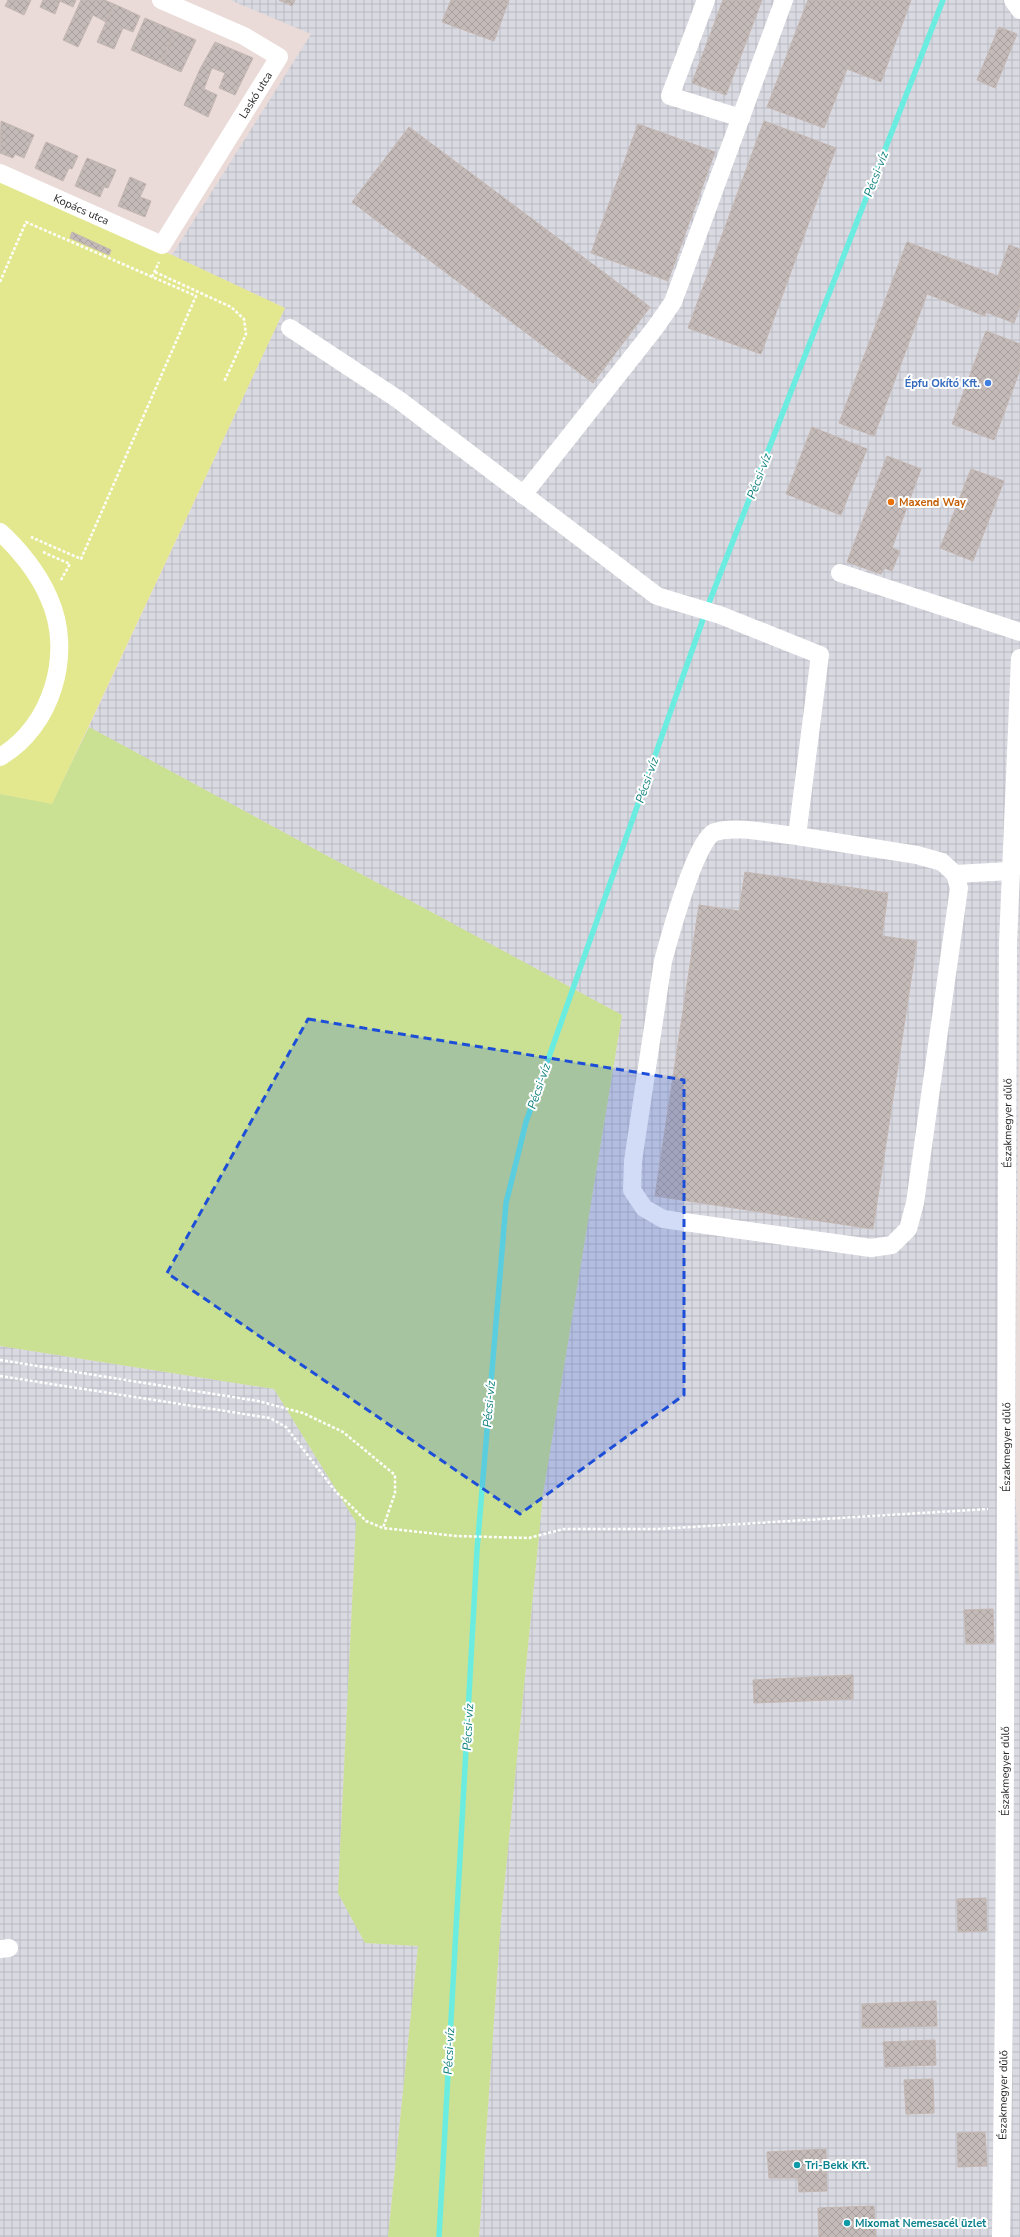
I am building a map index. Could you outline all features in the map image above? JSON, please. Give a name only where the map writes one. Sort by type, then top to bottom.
[{"type":"street","name":"Laskó utca","points":[[161,0],[244,36],[279,57],[162,251]]},
{"type":"street","points":[[706,0],[670,96],[741,118]]},
{"type":"street","points":[[523,495],[655,328],[673,302],[784,0]]},
{"type":"street","points":[[1013,0],[1020,10]]},
{"type":"street","name":"Kopács utca","points":[[0,173],[162,251]]},
{"type":"street","points":[[290,328],[399,400],[657,596],[720,615],[820,655],[797,836]]},
{"type":"street","points":[[0,532],[31,567],[49,598],[55,617],[59,643],[59,661],[54,684],[43,712],[27,735],[0,757]]},
{"type":"street","points":[[840,573],[1020,632]]},
{"type":"street","name":"Északmegyer dűlő","points":[[1001,2237],[1012,2000],[1014,1121],[1008,944],[1010,870],[1018,750],[1020,658]]},
{"type":"street","points":[[728,829],[797,836],[917,855],[942,862],[955,874],[959,888],[915,1203],[908,1229],[892,1245],[871,1248],[663,1219],[644,1208],[632,1190],[633,1161],[663,961],[672,929],[703,843],[713,832],[728,829]]},
{"type":"street","points":[[955,874],[1010,870]]},
{"type":"path","points":[[0,282],[26,222],[196,296],[81,559],[27,536]]},
{"type":"path","points":[[152,277],[162,251]]},
{"type":"path","points":[[155,272],[231,307],[244,319],[246,334],[224,382]]},
{"type":"path","points":[[0,1360],[258,1401],[303,1413],[343,1432],[394,1476],[395,1493],[383,1528]]},
{"type":"path","points":[[0,1376],[270,1418],[286,1427],[297,1443],[351,1506],[366,1521],[383,1528],[456,1536],[529,1538],[564,1529],[658,1529],[991,1509]]},
{"type":"highlighted area","points":[[308,1019],[684,1080],[684,1395],[520,1514],[167,1273]]},
{"type":"shaded area","points":[[230,0],[1020,0],[1020,889],[1015,1486],[1020,1595],[1020,2237],[479,2237],[501,1919],[543,1494],[622,1015],[89,727],[285,308],[172,255],[311,34]]},
{"type":"shaded area","points":[[0,1346],[274,1389],[356,1522],[338,1893],[365,1943],[418,1946],[388,2237],[0,2237]]},
{"type":"green space","points":[[0,181],[172,255],[285,308],[52,804],[0,794]]},
{"type":"green space","points":[[89,727],[622,1015],[543,1494],[501,1919],[479,2237],[388,2237],[418,1946],[365,1943],[338,1893],[356,1522],[274,1389],[0,1346],[0,794],[52,803]]},
{"type":"building","points":[[8,0],[31,0],[24,15],[5,6]]},
{"type":"building","points":[[43,0],[76,0],[73,7],[60,1],[55,14],[40,7]]},
{"type":"building","points":[[81,0],[104,0],[114,4],[106,22],[93,15],[78,47],[63,40]]},
{"type":"building","points":[[279,0],[295,0],[292,6]]},
{"type":"building","points":[[451,0],[509,0],[494,41],[442,22]]},
{"type":"building","points":[[723,0],[762,0],[726,95],[692,83]]},
{"type":"building","points":[[808,0],[911,0],[881,82],[847,69],[824,128],[767,107]]},
{"type":"building","points":[[114,4],[140,16],[133,32],[123,28],[114,49],[97,42]]},
{"type":"building","points":[[145,18],[175,31],[161,63],[131,50]]},
{"type":"building","points":[[999,27],[1017,34],[995,88],[977,80]]},
{"type":"building","points":[[175,31],[196,40],[181,72],[161,63]]},
{"type":"building","points":[[215,42],[253,58],[235,95],[219,88],[225,73],[212,68],[204,89],[217,95],[208,117],[184,105],[200,69]]},
{"type":"building","points":[[1,121],[34,135],[24,158],[15,154],[13,158],[0,153]]},
{"type":"building","points":[[764,121],[836,148],[761,354],[688,328]]},
{"type":"building","points":[[638,124],[715,152],[668,281],[591,253]]},
{"type":"building","points":[[409,127],[650,307],[593,383],[352,202]]},
{"type":"building","points":[[46,142],[78,156],[72,169],[69,168],[63,181],[35,168]]},
{"type":"building","points":[[87,158],[116,170],[108,188],[104,187],[100,197],[75,186]]},
{"type":"building","points":[[130,177],[146,184],[140,197],[151,201],[145,217],[118,206]]},
{"type":"building","points":[[72,232],[111,250],[109,255],[70,238]]},
{"type":"building","points":[[907,242],[998,276],[1009,245],[1020,249],[1020,306],[1014,323],[986,312],[985,316],[927,294],[874,436],[839,423]]},
{"type":"building","points":[[986,331],[1020,344],[1020,370],[994,440],[952,424]]},
{"type":"building","points":[[812,427],[867,449],[841,515],[786,494]]},
{"type":"building","points":[[887,456],[921,469],[892,548],[900,551],[892,571],[884,568],[881,574],[847,562]]},
{"type":"building","points":[[971,469],[1004,481],[973,561],[940,548]]},
{"type":"building","points":[[745,872],[888,893],[882,936],[917,941],[873,1229],[655,1196],[699,905],[739,911]]},
{"type":"building","points":[[993,1609],[994,1643],[966,1644],[964,1610]]},
{"type":"building","points":[[853,1675],[853,1699],[754,1703],[753,1680]]},
{"type":"building","points":[[986,1898],[987,1931],[958,1932],[957,1899]]},
{"type":"building","points":[[936,2001],[937,2026],[862,2028],[862,2004]]},
{"type":"building","points":[[935,2040],[936,2065],[885,2067],[883,2042]]},
{"type":"building","points":[[933,2079],[934,2113],[906,2114],[904,2080]]},
{"type":"building","points":[[985,2132],[987,2166],[958,2167],[957,2133]]},
{"type":"building","name":"Tri-Bekk Kft.","points":[[826,2149],[827,2191],[799,2192],[798,2178],[769,2178],[767,2152]]},
{"type":"building","name":"Mixomat Nemesacél üzlet","points":[[874,2206],[876,2237],[819,2237],[818,2208]]},
{"type":"waterway","name":"Pécsi-víz","points":[[439,2237],[477,1550],[506,1203],[526,1122],[707,608],[943,0]]},
{"type":"place","name":"Épfu Okító Kft.","points":[[988,383]]},
{"type":"place","name":"Maxend Way","points":[[891,502]]},
{"type":"place","name":"Tri-Bekk Kft.","points":[[797,2165]]},
{"type":"place","name":"Mixomat Nemesacél üzlet","points":[[847,2223]]}]
